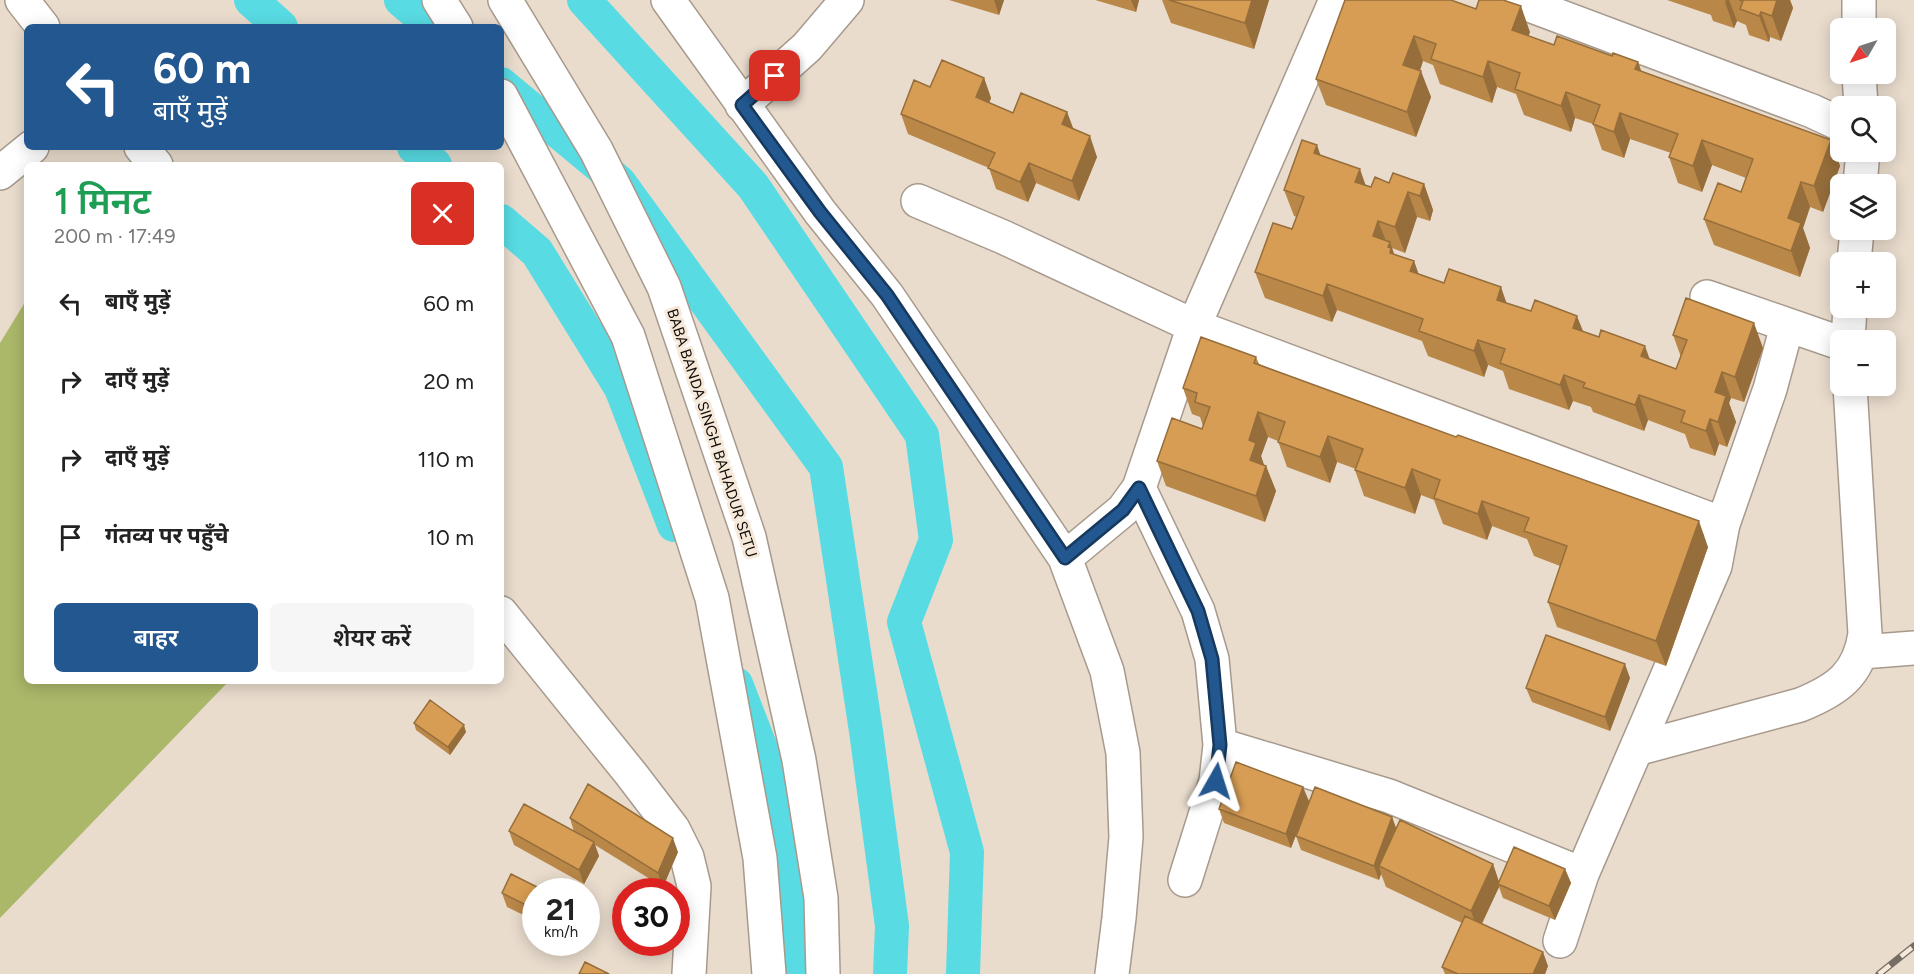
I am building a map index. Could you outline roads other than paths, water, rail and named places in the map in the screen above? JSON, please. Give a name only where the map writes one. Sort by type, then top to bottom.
[{"type":"main road","points":[[22,0],[41,24]]},
{"type":"main road","points":[[439,0],[454,24]]},
{"type":"main road","name":"BABA BANDA SINGH BAHADUR SETU","points":[[505,0],[596,150],[664,287],[748,537],[799,760],[821,898],[824,974]]},
{"type":"main road","points":[[668,0],[820,212],[887,295],[1065,558],[1107,671],[1123,753],[1126,837],[1112,974]]},
{"type":"main road","points":[[742,105],[807,47],[847,0]]},
{"type":"main road","points":[[1065,558],[1123,510],[1139,488],[1194,326],[1336,0]]},
{"type":"main road","points":[[1516,0],[1830,119]]},
{"type":"main road","points":[[1859,0],[1859,18]]},
{"type":"main road","points":[[504,102],[628,336],[712,598],[760,858],[769,974]]},
{"type":"main road","points":[[0,173],[28,150]]},
{"type":"main road","points":[[144,150],[154,162]]},
{"type":"main road","points":[[918,201],[1003,237],[1194,326],[1723,524]]},
{"type":"main road","points":[[1707,297],[1830,340]]},
{"type":"main road","points":[[1560,941],[1582,874],[1715,566],[1723,524],[1770,389],[1788,326]]},
{"type":"main road","points":[[1636,749],[1800,705],[1824,695],[1849,676],[1862,652],[1864,623],[1851,396]]},
{"type":"main road","points":[[1139,488],[1198,611],[1212,659],[1220,745],[1216,781],[1185,880]]},
{"type":"main road","points":[[504,617],[673,829],[687,857],[694,886],[689,974]]},
{"type":"main road","points":[[1862,652],[1914,648]]},
{"type":"main road","points":[[1220,745],[1389,796],[1582,874]]},
{"type":"waterway","points":[[251,0],[278,24]]},
{"type":"waterway","points":[[401,0],[429,24]]},
{"type":"waterway","points":[[584,0],[753,186],[922,435],[936,540],[904,622],[967,852],[963,974]]},
{"type":"waterway","points":[[504,86],[619,182],[826,467],[866,731],[892,926],[890,974]]},
{"type":"waterway","points":[[418,150],[432,162]]},
{"type":"waterway","points":[[504,224],[537,252],[621,388],[674,525]]},
{"type":"waterway","points":[[736,684],[784,808],[801,974]]},
{"type":"railway","points":[[1879,974],[1914,946]]}]
